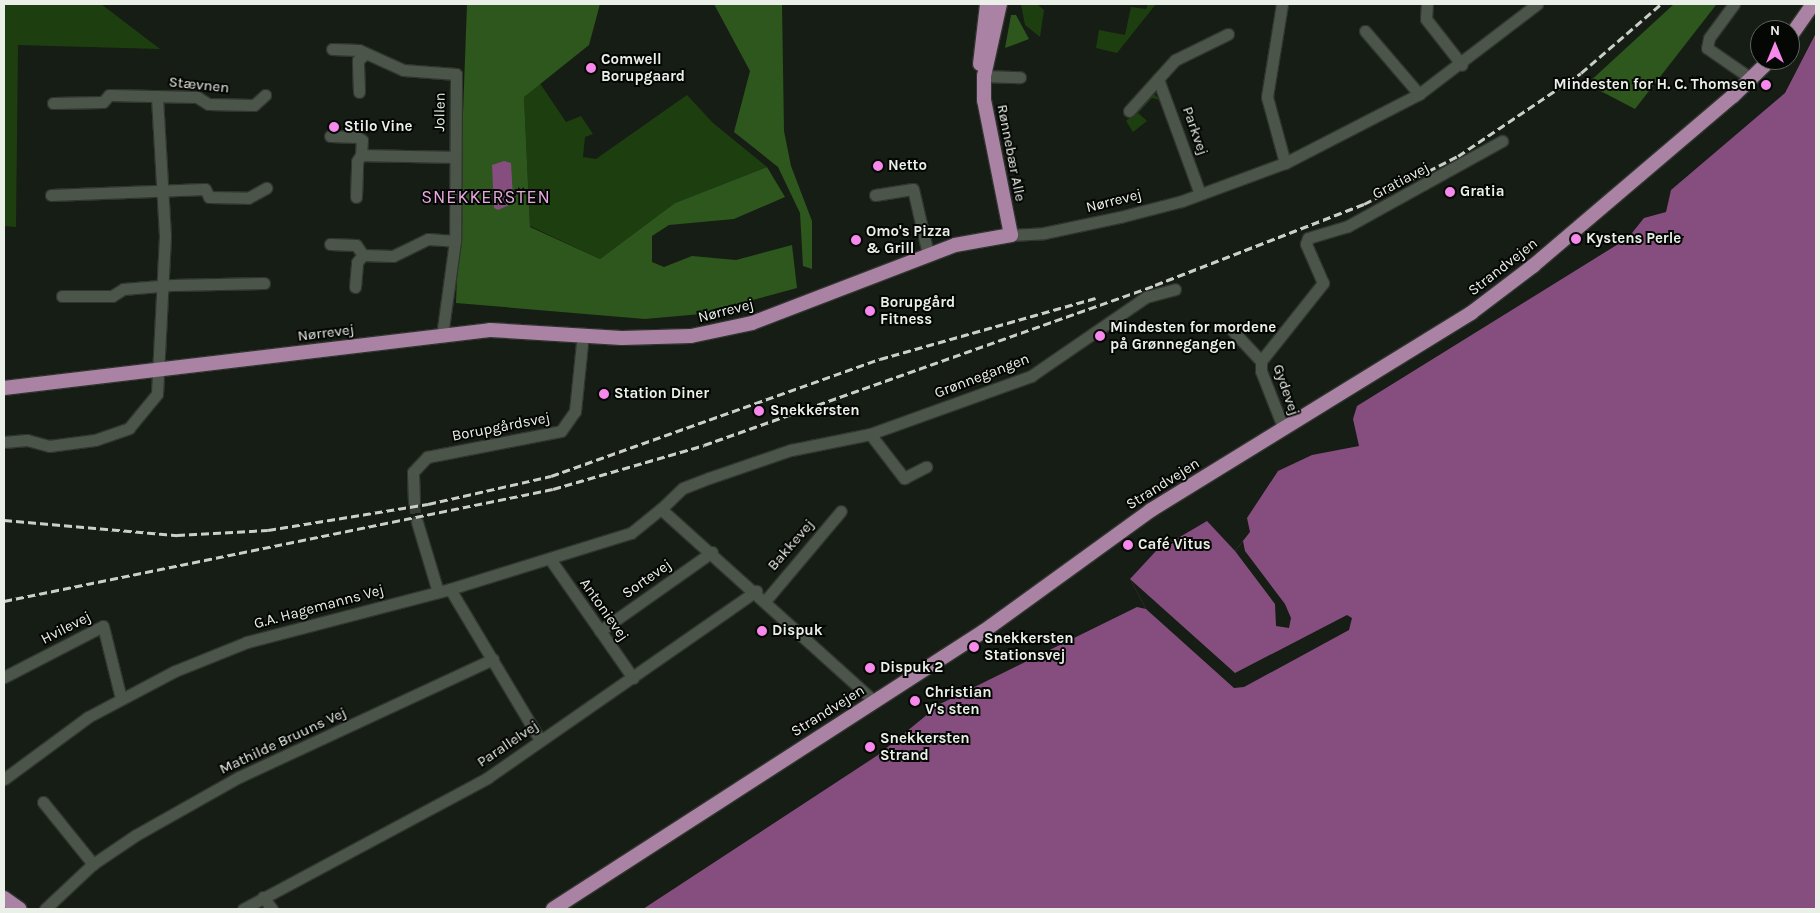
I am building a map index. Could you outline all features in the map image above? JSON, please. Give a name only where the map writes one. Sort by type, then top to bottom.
[{"type":"main road","name":"Rønnebær Alle","points":[[987,4],[980,45],[987,123],[1011,235]]},
{"type":"main road","name":"Rønnebær Alle","points":[[984,76],[1000,4]]},
{"type":"main road","points":[[1800,23],[1813,4]]},
{"type":"main road","name":"Strandvejen","points":[[553,909],[984,631],[1123,528],[1471,312],[1533,266],[1761,70]]},
{"type":"main road","name":"Nørrevej","points":[[4,388],[442,336],[524,329],[656,338],[725,330],[928,254],[1011,235]]},
{"type":"main road","points":[[4,898],[20,909]]},
{"type":"street","points":[[1282,4],[1267,97],[1285,163]]},
{"type":"street","points":[[1427,4],[1426,19],[1462,64]]},
{"type":"street","name":"Nørrevej","points":[[1011,235],[1078,227],[1200,194],[1285,163],[1419,94],[1462,64],[1537,4]]},
{"type":"street","points":[[1734,4],[1709,38],[1707,48],[1752,79]]},
{"type":"street","points":[[1365,31],[1419,94]]},
{"type":"street","points":[[1128,111],[1191,48],[1228,34]]},
{"type":"street","name":"Jollen","points":[[332,49],[359,50],[364,54],[385,59],[403,70],[456,74],[454,157],[455,241],[442,336]]},
{"type":"street","points":[[359,92],[358,60],[364,54]]},
{"type":"street","points":[[984,76],[1020,77]]},
{"type":"street","name":"Parkvej","points":[[1158,79],[1200,194]]},
{"type":"street","name":"Stævnen","points":[[53,103],[103,102],[109,96],[157,96],[254,105],[265,96]]},
{"type":"street","name":"Stævnen","points":[[4,442],[27,440],[49,446],[95,440],[130,428],[157,394],[163,288],[165,199],[160,188],[157,96]]},
{"type":"street","points":[[330,136],[357,136],[362,140],[362,155],[357,161],[356,197]]},
{"type":"street","name":"Gratiavej","points":[[1308,238],[1348,226],[1502,141]]},
{"type":"street","points":[[362,155],[454,157]]},
{"type":"street","points":[[51,195],[116,195],[122,190],[160,188],[206,189],[209,197],[248,198],[266,188]]},
{"type":"street","points":[[875,195],[913,189],[928,254]]},
{"type":"street","name":"Gydevej","points":[[1283,427],[1261,371],[1261,361],[1323,283],[1306,244],[1308,238]]},
{"type":"street","points":[[363,255],[393,256],[428,239],[455,241]]},
{"type":"street","points":[[330,244],[356,245],[363,255]]},
{"type":"street","points":[[355,287],[357,262],[363,255]]},
{"type":"street","points":[[62,296],[112,296],[123,289],[264,284]]},
{"type":"street","name":"Grønnegangen","points":[[661,509],[672,496],[691,485],[790,450],[828,445],[870,434],[1032,376],[1146,297],[1175,289]]},
{"type":"street","points":[[1232,330],[1261,361]]},
{"type":"street","name":"Borupgårdsvej","points":[[414,502],[413,472],[427,457],[561,431],[575,411],[583,334]]},
{"type":"street","points":[[870,434],[904,478],[926,467]]},
{"type":"street","points":[[661,509],[766,600],[874,701]]},
{"type":"street","name":"G.A. Hagemanns Vej","points":[[4,779],[80,722],[121,699],[247,642],[450,589],[631,533],[661,509]]},
{"type":"street","name":"Bakkevej","points":[[766,600],[841,510]]},
{"type":"street","points":[[417,522],[438,592]]},
{"type":"street","name":"Sortevej","points":[[600,631],[712,552]]},
{"type":"street","name":"Antonievej","points":[[550,559],[633,678]]},
{"type":"street","points":[[450,589],[540,740]]},
{"type":"street","name":"Parallelvej","points":[[243,909],[487,778],[756,591]]},
{"type":"street","name":"Hvilevej","points":[[4,677],[103,626],[121,699]]},
{"type":"street","name":"Mathilde Bruuns Vej","points":[[45,909],[93,864],[136,835],[239,777],[493,659]]},
{"type":"street","points":[[43,802],[93,864]]},
{"type":"street","points":[[263,897],[272,909]]},
{"type":"green space","points":[[4,4],[101,4],[160,49],[18,45],[16,227],[4,226]]},
{"type":"green space","points":[[467,4],[600,4],[589,45],[524,97],[530,227],[600,259],[675,203],[767,167],[785,197],[734,219],[669,225],[652,236],[652,262],[664,267],[692,256],[736,260],[792,245],[797,288],[701,314],[645,319],[456,303]]},
{"type":"green space","points":[[714,4],[782,4],[784,131],[791,166],[812,221],[812,269],[803,266],[800,213],[778,167],[734,132],[750,71]]},
{"type":"green space","points":[[1021,4],[1037,4],[1044,10],[1040,37],[1025,25]]},
{"type":"green space","points":[[1148,4],[1156,4],[1117,53],[1096,48],[1099,30],[1125,35],[1131,7],[1146,9]]},
{"type":"green space","points":[[1674,4],[1716,5],[1635,109],[1587,84]]},
{"type":"green space","points":[[1011,15],[1016,15],[1029,39],[1005,48]]},
{"type":"green space","points":[[537,79],[566,122],[581,116],[593,134],[585,137],[583,157],[596,159],[687,95],[713,123],[767,167],[675,203],[600,259],[530,226],[524,97]]},
{"type":"green space","points":[[1154,94],[1160,100],[1152,98],[1138,113],[1147,121],[1133,132],[1126,121]]},
{"type":"shaded area","points":[[1816,33],[1816,909],[643,909],[878,755],[940,704],[1137,607],[1146,609],[1130,579],[1156,551],[1207,521],[1235,551],[1250,532],[1247,518],[1278,471],[1312,455],[1359,446],[1353,419],[1357,406],[1628,238],[1644,218],[1666,212],[1671,190],[1785,93],[1797,70],[1800,70],[1800,64]]},
{"type":"shaded area","points":[[504,161],[511,163],[513,198],[511,204],[498,210],[494,208],[492,165]]},
{"type":"pier","points":[[1243,541],[1245,551],[1285,604],[1291,618],[1289,628],[1276,626],[1275,604],[1235,551]]},
{"type":"pier","points":[[1130,579],[1235,673],[1347,615],[1352,618],[1349,630],[1244,687],[1234,688],[1146,609]]},
{"type":"tunnel","points":[[414,502],[417,522]]},
{"type":"railway","points":[[4,601],[553,489],[704,445],[1155,285],[1364,204],[1458,156],[1581,73],[1661,4]]},
{"type":"railway","points":[[4,520],[177,535],[268,530],[428,504],[551,476],[880,359],[1096,298]]},
{"type":"place","name":"Comwell Borupgaard","points":[[591,68]]},
{"type":"place","name":"Mindesten for H. C. Thomsen","points":[[1766,85]]},
{"type":"place","name":"Stilo Vine","points":[[334,127]]},
{"type":"place","name":"Netto","points":[[878,166]]},
{"type":"place","name":"Gratia","points":[[1450,192]]},
{"type":"place","name":"Kystens Perle","points":[[1576,239]]},
{"type":"place","name":"Omo's Pizza & Grill","points":[[856,240]]},
{"type":"place","name":"Borupgård Fitness","points":[[870,311]]},
{"type":"place","name":"Mindesten for mordene på Grønnegangen","points":[[1100,336]]},
{"type":"place","name":"Station Diner","points":[[604,394]]},
{"type":"place","name":"Snekkersten","points":[[759,411]]},
{"type":"place","name":"Café Vitus","points":[[1128,545]]},
{"type":"place","name":"Dispuk","points":[[762,631]]},
{"type":"place","name":"Snekkersten Stationsvej","points":[[974,647]]},
{"type":"place","name":"Dispuk 2","points":[[870,668]]},
{"type":"place","name":"Christian V's sten","points":[[915,701]]},
{"type":"place","name":"Snekkersten Strand","points":[[870,747]]},
{"type":"district","name":"SNEKKERSTEN","points":[[486,197]]}]
